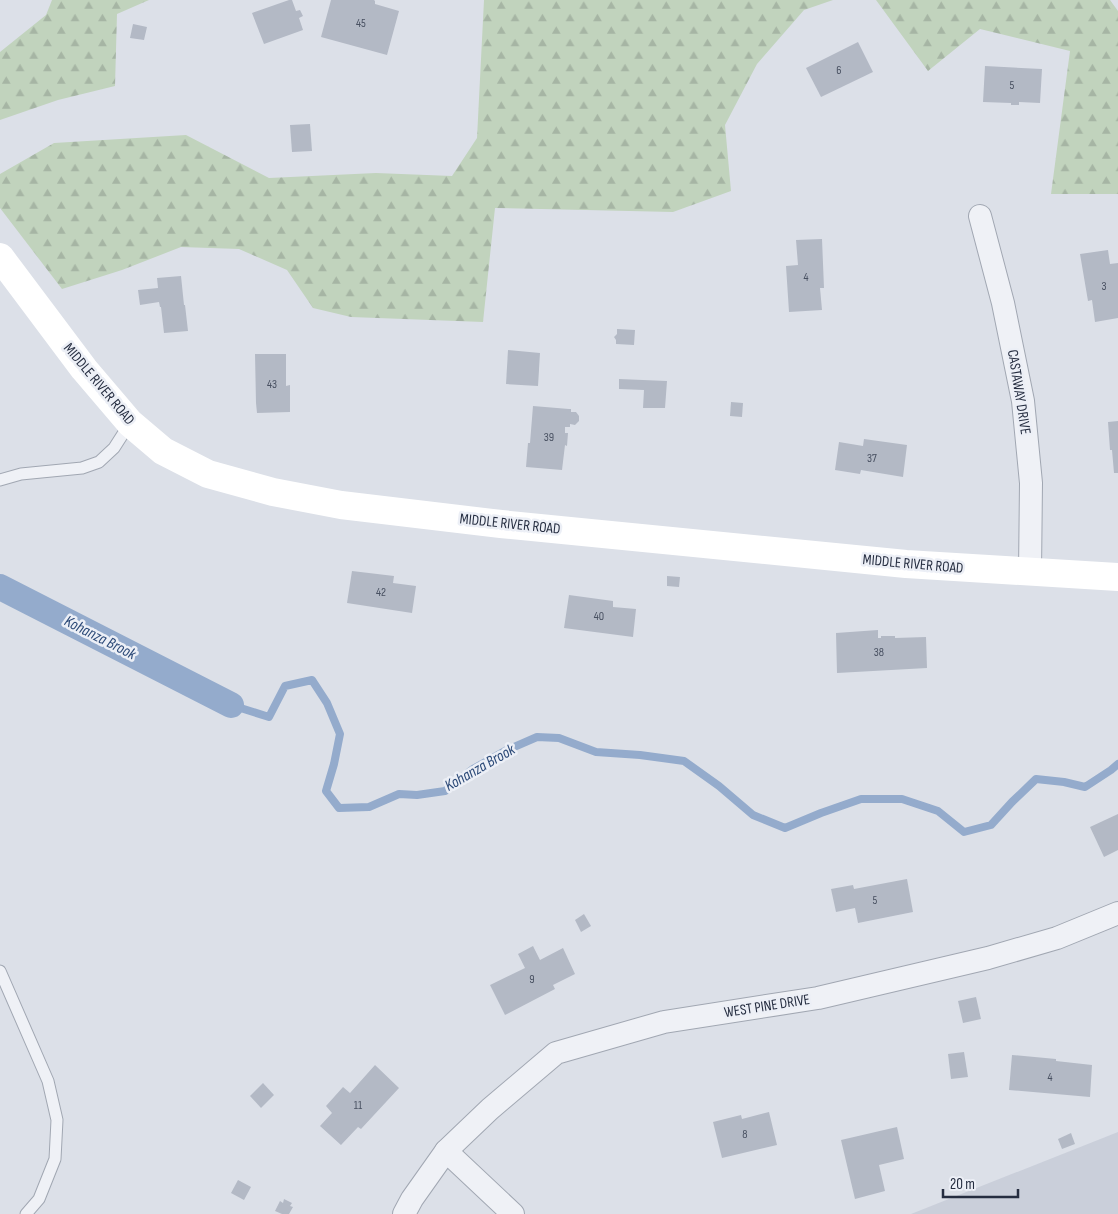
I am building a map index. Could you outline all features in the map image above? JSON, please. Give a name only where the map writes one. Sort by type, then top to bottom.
[{"type":"main road","name":"MIDDLE RIVER ROAD","points":[[0,257],[84,370],[130,423],[163,451],[208,474],[273,492],[341,505],[501,524],[906,564],[1118,577]]},
{"type":"street","name":"CASTAWAY DRIVE","points":[[980,216],[1003,303],[1023,400],[1031,483],[1030,572]]},
{"type":"street","name":"WEST PINE DRIVE","points":[[404,1214],[412,1199],[446,1151],[490,1109],[556,1053],[664,1022],[818,998],[988,958],[1057,938],[1118,913]]},
{"type":"street","points":[[446,1151],[513,1214]]},
{"type":"lane","points":[[0,480],[21,474],[82,468],[99,462],[114,448],[130,423]]},
{"type":"lane","points":[[0,971],[48,1081],[57,1120],[55,1159],[39,1199],[26,1214]]},
{"type":"shaded area","points":[[1118,1132],[1118,1214],[911,1214]]},
{"type":"green space","points":[[52,0],[149,0],[117,14],[115,86],[58,100],[0,120],[0,52],[46,15]]},
{"type":"green space","points":[[484,0],[833,0],[804,10],[757,64],[725,125],[731,191],[673,212],[495,208],[483,322],[351,317],[313,308],[287,270],[239,249],[181,247],[122,270],[62,289],[0,208],[0,174],[54,143],[186,135],[269,178],[376,173],[452,176],[477,138]]},
{"type":"green space","points":[[876,0],[1110,0],[1118,11],[1118,194],[1051,194],[1070,51],[980,29],[928,71]]},
{"type":"building","points":[[292,0],[296,11],[300,10],[303,16],[299,18],[303,30],[264,44],[252,13]]},
{"type":"building","points":[[331,0],[374,0],[375,4],[399,11],[387,55],[321,37]]},
{"type":"building","points":[[133,24],[147,27],[144,40],[130,38]]},
{"type":"building","points":[[858,42],[873,72],[821,97],[806,68]]},
{"type":"building","points":[[985,66],[1042,69],[1040,103],[1019,102],[1019,105],[1011,105],[1011,103],[983,102]]},
{"type":"building","points":[[310,124],[312,151],[292,152],[290,125]]},
{"type":"building","points":[[822,239],[824,288],[820,288],[822,310],[789,312],[786,266],[798,265],[796,240]]},
{"type":"building","points":[[1108,250],[1110,264],[1118,263],[1118,318],[1095,322],[1092,300],[1088,301],[1080,254]]},
{"type":"building","points":[[181,276],[188,331],[164,333],[159,302],[140,305],[138,290],[158,288],[157,278]]},
{"type":"building","points":[[617,329],[635,330],[634,345],[616,344],[614,337],[617,334]]},
{"type":"building","points":[[508,350],[540,353],[538,386],[506,384]]},
{"type":"building","points":[[255,354],[286,354],[286,386],[290,385],[290,412],[257,413]]},
{"type":"building","points":[[619,379],[667,381],[665,408],[643,408],[644,390],[619,389]]},
{"type":"building","points":[[731,402],[743,403],[742,417],[730,416]]},
{"type":"building","points":[[533,406],[571,409],[571,412],[576,412],[579,416],[579,421],[575,425],[570,424],[570,427],[565,427],[565,433],[568,433],[562,470],[526,467]]},
{"type":"building","points":[[1118,421],[1118,473],[1114,473],[1108,422]]},
{"type":"building","points":[[864,439],[907,445],[903,477],[861,470],[860,474],[835,470],[839,442],[863,446]]},
{"type":"building","points":[[352,571],[394,576],[393,583],[416,586],[412,613],[347,603]]},
{"type":"building","points":[[667,576],[680,577],[679,587],[667,586]]},
{"type":"building","points":[[569,595],[613,601],[613,607],[636,609],[633,637],[564,628]]},
{"type":"building","points":[[878,630],[878,638],[881,638],[881,636],[895,636],[895,638],[926,637],[927,668],[837,673],[836,633]]},
{"type":"building","points":[[1118,814],[1118,850],[1104,857],[1090,827]]},
{"type":"building","points":[[907,879],[913,912],[858,923],[855,908],[836,912],[831,889],[853,885],[854,889]]},
{"type":"building","points":[[584,914],[591,926],[581,932],[575,920]]},
{"type":"building","points":[[533,946],[540,960],[563,948],[575,974],[553,985],[555,989],[505,1015],[490,985],[525,968],[518,954]]},
{"type":"building","points":[[976,997],[981,1019],[963,1023],[958,1001]]},
{"type":"building","points":[[964,1052],[968,1077],[951,1079],[948,1054]]},
{"type":"building","points":[[1012,1055],[1092,1065],[1090,1097],[1009,1090]]},
{"type":"building","points":[[375,1065],[399,1088],[361,1129],[358,1127],[341,1145],[320,1126],[332,1113],[326,1106],[343,1087],[350,1093]]},
{"type":"building","points":[[263,1083],[274,1095],[261,1108],[250,1096]]},
{"type":"building","points":[[769,1112],[777,1145],[722,1158],[713,1122],[741,1115],[742,1119]]},
{"type":"building","points":[[897,1127],[904,1159],[879,1165],[885,1191],[855,1199],[841,1140]]},
{"type":"building","points":[[1071,1133],[1075,1144],[1062,1149],[1058,1139]]},
{"type":"building","points":[[238,1180],[251,1187],[244,1200],[231,1193]]},
{"type":"building","points":[[284,1199],[292,1203],[290,1206],[293,1207],[289,1214],[275,1211],[280,1201],[283,1203]]},
{"type":"waterway","name":"Kohanza Brook","points":[[0,587],[231,705]]},
{"type":"waterway","name":"Kohanza Brook","points":[[231,705],[269,717],[285,686],[312,680],[327,703],[340,734],[326,791],[339,808],[369,807],[399,794],[417,795],[445,791],[473,769],[505,751],[537,737],[559,738],[596,752],[684,761],[719,786],[753,815],[785,828],[861,799],[902,799],[938,811],[964,832],[991,825],[1036,779],[1064,782],[1085,787],[1118,764]]}]
